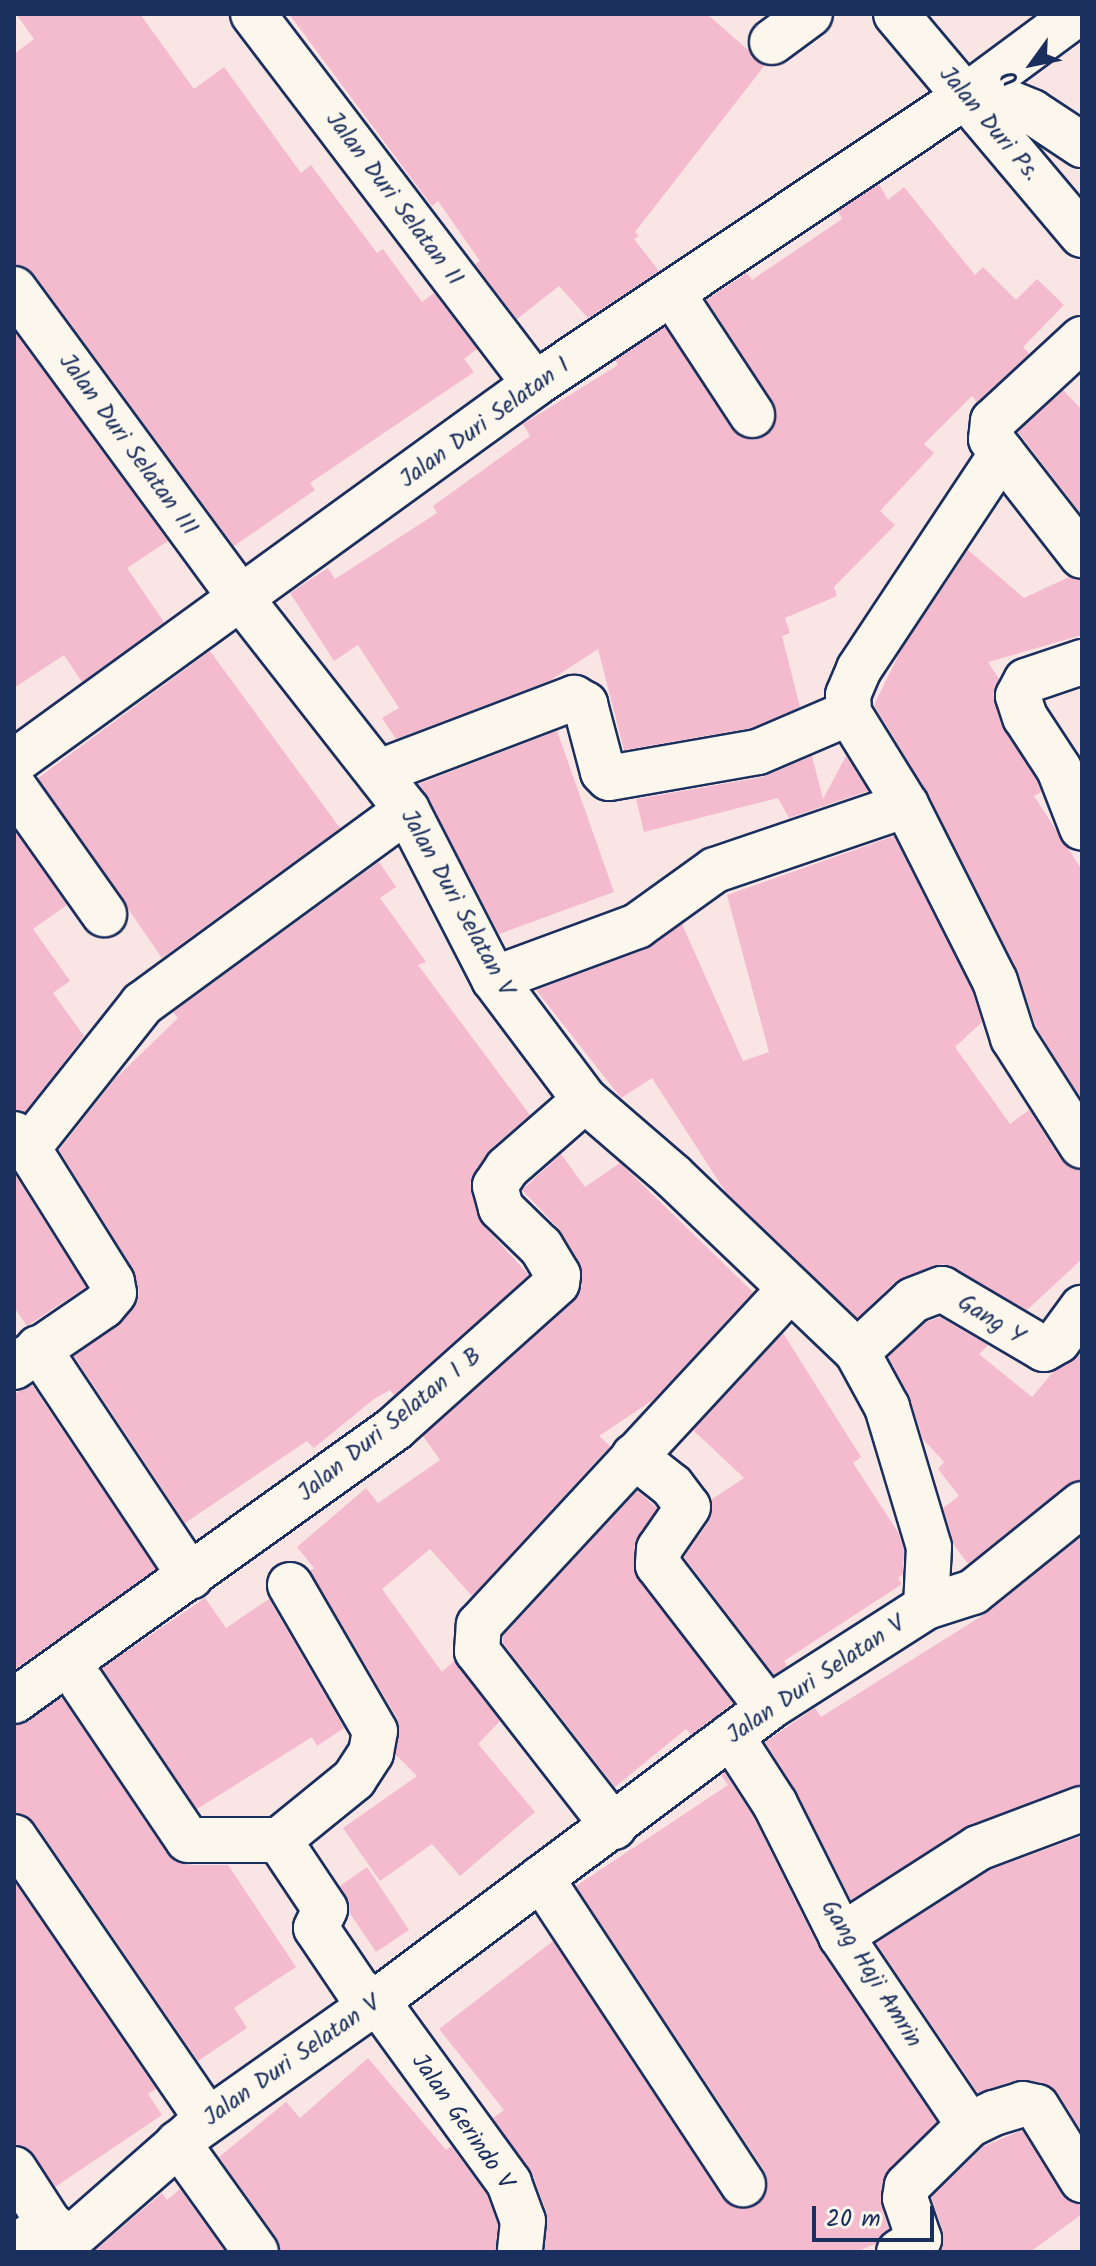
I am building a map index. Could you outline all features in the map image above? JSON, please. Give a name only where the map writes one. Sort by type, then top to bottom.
[{"type":"street","name":"Jalan Duri Selatan II","points":[[253,14],[535,384]]},
{"type":"street","points":[[772,42],[810,14]]},
{"type":"street","name":"Jalan Duri Ps.","points":[[896,14],[1082,235]]},
{"type":"street","name":"Jalan Duri Selatan I","points":[[14,762],[243,601],[535,384],[966,96],[1077,14]]},
{"type":"street","points":[[966,96],[1005,101],[1032,112],[1082,145]]},
{"type":"street","name":"Jalan Duri Selatan III","points":[[14,289],[243,601]]},
{"type":"street","points":[[672,293],[752,415]]},
{"type":"street","points":[[1082,339],[993,421],[991,439],[1082,556]]},
{"type":"street","points":[[1002,453],[859,669],[848,695],[849,713],[906,805],[995,981],[1013,1038],[1082,1146]]},
{"type":"street","name":"Jalan Duri Selatan V","points":[[44,2243],[193,2131],[614,1827],[768,1708],[926,1607],[929,1547],[887,1407],[857,1352],[673,1176],[585,1100],[494,979],[407,810],[243,601]]},
{"type":"street","points":[[1082,662],[1026,681],[1018,696],[1025,717],[1059,769],[1082,828]]},
{"type":"street","points":[[379,772],[574,698],[585,704],[603,772],[609,778],[758,752],[849,713]]},
{"type":"street","points":[[14,787],[104,914]]},
{"type":"street","points":[[494,979],[637,926],[715,870],[906,805]]},
{"type":"street","points":[[191,1577],[26,1358],[103,1306],[114,1293],[112,1282],[21,1141],[142,1004],[407,810]]},
{"type":"street","name":"Jalan Duri Selatan I B","points":[[14,1701],[395,1428],[557,1283],[558,1275],[541,1247],[501,1208],[495,1186],[507,1168],[585,1100]]},
{"type":"street","name":"Gang Y","points":[[857,1352],[913,1300],[942,1289],[1044,1349],[1058,1341],[1082,1308]]},
{"type":"street","points":[[614,1827],[477,1651],[475,1638],[479,1625],[789,1290]]},
{"type":"street","points":[[634,1456],[672,1486],[688,1507],[659,1549],[658,1565],[768,1708]]},
{"type":"street","points":[[926,1607],[973,1592],[1082,1504]]},
{"type":"street","points":[[82,1683],[188,1840],[279,1840],[354,1779],[371,1753],[375,1731],[290,1585]]},
{"type":"street","name":"Gang Haji Amrin","points":[[731,1736],[775,1804],[841,1936],[969,2125]]},
{"type":"street","points":[[841,1936],[978,1848],[1082,1809]]},
{"type":"street","points":[[14,1837],[193,2131],[256,2252]]},
{"type":"street","points":[[279,1840],[325,1909],[340,1908],[382,1972],[377,2001]]},
{"type":"street","points":[[541,1878],[743,2184]]},
{"type":"street","points":[[31,1892],[193,2131]]},
{"type":"street","name":"Jalan Gerindo V","points":[[377,2001],[509,2183],[523,2221],[520,2252]]},
{"type":"street","points":[[899,2252],[919,2239],[905,2198],[907,2186],[969,2125],[1023,2104],[1037,2107],[1082,2180]]},
{"type":"street","points":[[14,2169],[44,2243]]},
{"type":"building","points":[[16,14],[140,14],[194,89],[224,67],[301,173],[311,165],[377,253],[383,249],[422,302],[434,293],[477,349],[464,359],[474,372],[310,483],[315,490],[234,546],[34,274],[14,264],[14,54],[34,39]]},
{"type":"building","points":[[289,14],[707,14],[765,65],[635,232],[639,236],[634,239],[659,271],[588,318],[559,286],[517,319],[475,264],[480,261],[438,201],[432,206]]},
{"type":"building","points":[[879,184],[888,200],[904,187],[975,275],[983,267],[1016,300],[1037,279],[1064,305],[1023,347],[1029,354],[977,402],[972,396],[924,444],[934,453],[880,511],[895,525],[834,587],[837,596],[785,618],[790,633],[782,636],[800,707],[751,728],[624,750],[598,649],[549,681],[396,739],[382,718],[399,708],[358,645],[334,661],[290,593],[328,568],[335,579],[437,513],[433,506],[530,436],[523,424],[618,365],[615,360],[665,327],[732,429],[753,440],[766,435],[777,414],[773,402],[706,300],[747,273],[752,280],[842,219],[838,211]]},
{"type":"building","points":[[14,331],[168,541],[127,568],[164,622],[82,682],[64,655],[14,688]]},
{"type":"building","points":[[1063,390],[1082,410],[1082,515],[1018,432]]},
{"type":"building","points":[[968,550],[1024,598],[1069,577],[1082,580],[1082,635],[988,662],[999,679],[993,694],[1001,725],[1037,780],[1041,792],[1034,796],[1082,870],[1082,1100],[1036,1027],[1017,970],[928,794],[874,705],[901,650]]},
{"type":"building","points":[[210,651],[340,828],[162,958],[38,778]]},
{"type":"building","points":[[557,731],[614,892],[499,934],[419,784]]},
{"type":"building","points":[[812,756],[823,799],[846,756],[868,791],[789,818],[778,798],[644,832],[636,799],[763,777]]},
{"type":"building","points":[[14,830],[67,905],[33,929],[70,981],[53,993],[84,1036],[25,1112],[14,1110]]},
{"type":"building","points":[[894,836],[972,990],[982,1022],[955,1047],[1010,1124],[1029,1110],[1061,1160],[1082,1171],[1082,1259],[1027,1310],[943,1264],[896,1281],[857,1318],[725,1191],[652,1078],[621,1098],[536,990],[646,949],[682,924],[743,1061],[769,1052],[727,895]]},
{"type":"building","points":[[379,862],[396,887],[380,898],[426,962],[418,965],[530,1115],[490,1149],[470,1183],[483,1225],[529,1275],[394,1395],[390,1390],[374,1399],[314,1448],[307,1441],[185,1523],[74,1356],[122,1322],[138,1300],[139,1289],[133,1269],[59,1150],[115,1079],[178,1018],[173,1012]]},
{"type":"building","points":[[561,1154],[585,1187],[620,1163],[753,1292],[653,1400],[599,1436],[610,1446],[472,1596],[430,1549],[382,1589],[442,1672],[455,1660],[500,1721],[478,1744],[535,1812],[460,1876],[432,1844],[380,1881],[343,1828],[417,1776],[396,1755],[397,1718],[310,1571],[314,1568],[297,1547],[366,1488],[378,1503],[440,1460],[423,1436],[574,1301],[582,1286],[579,1262],[559,1229],[522,1190]]},
{"type":"building","points":[[14,1173],[86,1287],[27,1326],[14,1307]]},
{"type":"building","points":[[940,1317],[988,1345],[979,1354],[1032,1397],[1053,1372],[1082,1350],[1082,1480],[1066,1485],[968,1564],[954,1545],[943,1508],[959,1496],[938,1469],[944,1462],[923,1439],[909,1395],[888,1357],[926,1322]]},
{"type":"building","points":[[783,1333],[861,1457],[853,1463],[898,1532],[904,1550],[903,1574],[898,1578],[902,1584],[784,1661],[787,1666],[774,1675],[684,1557],[709,1521],[711,1500],[744,1478],[693,1430]]},
{"type":"building","points":[[32,1385],[156,1569],[14,1670],[14,1394]]},
{"type":"building","points":[[637,1491],[657,1508],[634,1547],[638,1579],[733,1703],[691,1735],[686,1729],[615,1787],[503,1643],[503,1636]]},
{"type":"building","points":[[1082,1536],[1082,1785],[965,1827],[851,1900],[797,1793],[765,1742],[815,1708],[821,1717],[988,1612]]},
{"type":"building","points":[[205,1598],[226,1628],[269,1599],[344,1728],[317,1746],[312,1737],[197,1809],[102,1668]]},
{"type":"building","points":[[62,1698],[168,1855],[187,1865],[228,1865],[296,1967],[234,2008],[247,2028],[198,2061],[35,1823],[14,1812],[14,1726]]},
{"type":"building","points":[[724,1772],[753,1816],[820,1950],[937,2122],[883,2181],[881,2205],[889,2229],[876,2244],[855,2252],[545,2252],[547,2213],[532,2174],[493,2118],[504,2110],[439,2029],[553,1941],[722,2198],[745,2209],[766,2194],[764,2170],[576,1886],[728,1785],[721,1775]]},
{"type":"building","points":[[1082,1836],[1082,2132],[1058,2093],[1043,2083],[1016,2080],[978,2093],[876,1943],[989,1870]]},
{"type":"building","points":[[367,1867],[409,1930],[376,1952],[349,1912],[340,1886]]},
{"type":"building","points":[[14,1881],[156,2089],[148,2094],[162,2115],[55,2187],[34,2155],[14,2144]]},
{"type":"building","points":[[368,2058],[446,2150],[451,2146],[487,2195],[498,2224],[495,2252],[281,2252],[276,2237],[219,2157],[286,2102],[300,2118]]},
{"type":"building","points":[[1022,2130],[1061,2193],[1082,2205],[1082,2214],[1030,2252],[942,2252],[943,2232],[931,2197],[984,2146]]},
{"type":"building","points":[[180,2189],[225,2252],[93,2252],[162,2193],[167,2200]]}]
